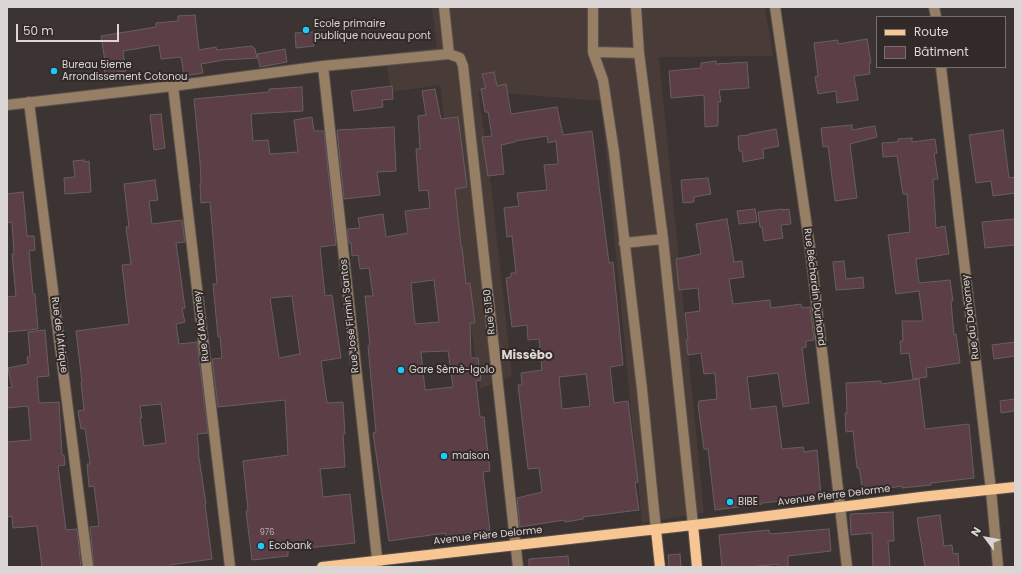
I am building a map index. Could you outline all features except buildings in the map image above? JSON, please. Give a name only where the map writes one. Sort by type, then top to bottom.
[{"type":"main road","name":"Avenue Pierre Delorme","points":[[656,530],[921,497],[1015,487]]},
{"type":"main road","points":[[693,525],[698,567]]},
{"type":"main road","name":"Avenue Pière Delorme","points":[[322,567],[378,564],[516,545],[656,530]]},
{"type":"main road","points":[[656,530],[660,567]]},
{"type":"street","points":[[7,105],[173,86],[323,66],[449,54],[444,7]]},
{"type":"street","points":[[593,7],[593,52],[603,80],[607,104],[642,389],[656,530]]},
{"type":"street","points":[[636,7],[639,54],[663,239],[693,525]]},
{"type":"street","name":"Rue Béchardin Durhand","points":[[775,7],[810,248],[847,567]]},
{"type":"street","points":[[593,52],[639,54]]},
{"type":"street","name":"Rue 5.150","points":[[449,54],[460,58],[463,66],[518,567]]},
{"type":"street","name":"Rue José Firmin Santos","points":[[323,66],[378,564]]},
{"type":"street","name":"Rue du Dahomey","points":[[942,68],[991,490],[998,567]]},
{"type":"street","name":"Rue d'Abomey","points":[[173,86],[230,567]]},
{"type":"street","name":"Rue de l'Afrique","points":[[29,102],[88,567]]},
{"type":"street","points":[[624,243],[663,239]]},
{"type":"shaded area","points":[[432,7],[765,7],[773,56],[659,57],[704,513],[642,523],[601,101],[478,91],[488,158],[512,376],[480,389],[457,230],[440,85],[391,92],[385,54],[437,48]]},
{"type":"place","name":"Ecole primaire publique nouveau pont","points":[[306,30]]},
{"type":"place","name":"Bureau 5ieme Arrondissement Cotonou","points":[[54,71]]},
{"type":"place","name":"Gare Sèmè-Igolo","points":[[401,370]]},
{"type":"place","name":"maison","points":[[444,456]]},
{"type":"place","name":"BIBE","points":[[730,502]]},
{"type":"place","name":"Ecobank","points":[[261,546]]},
{"type":"district","name":"Missèbo","points":[[527,356]]}]
